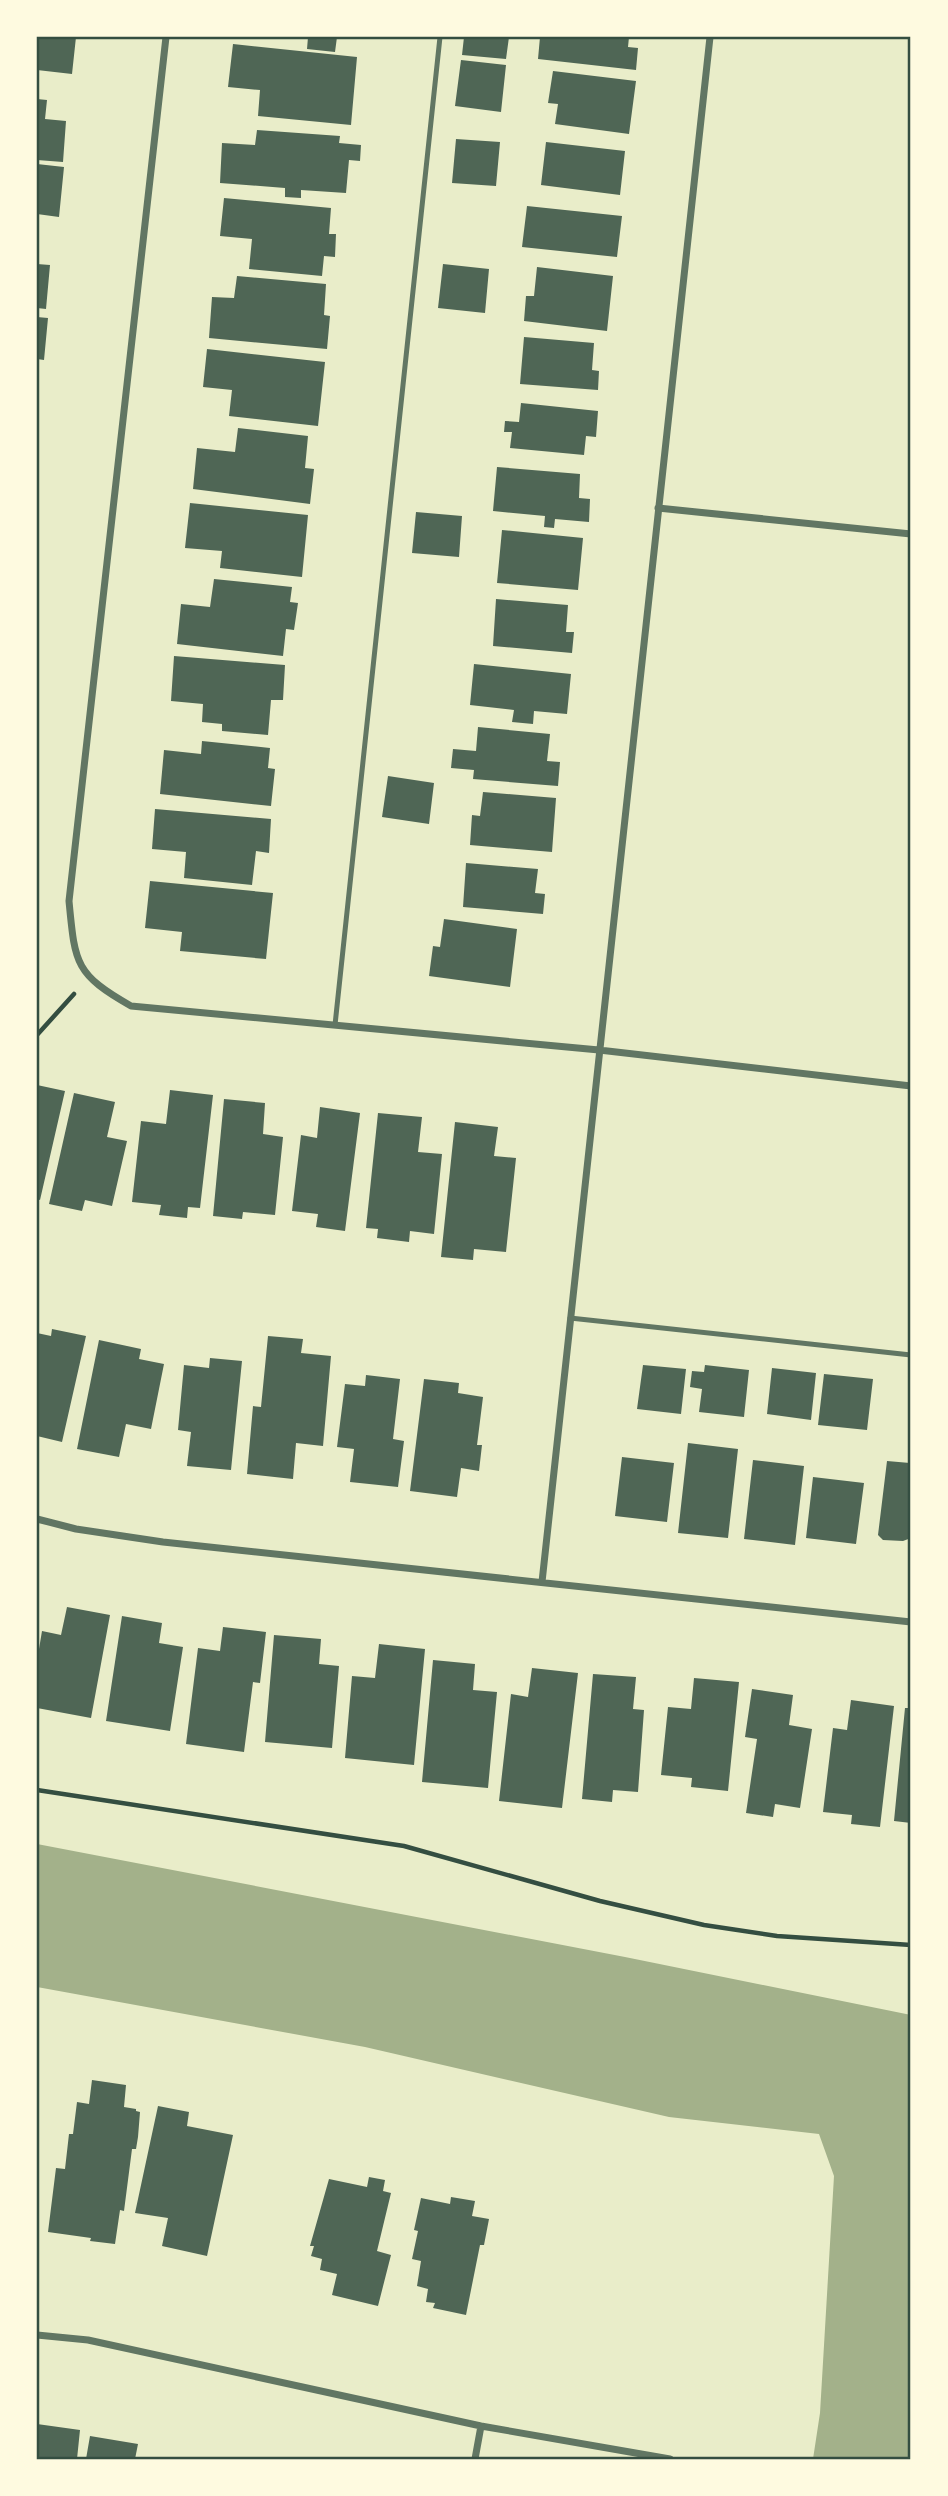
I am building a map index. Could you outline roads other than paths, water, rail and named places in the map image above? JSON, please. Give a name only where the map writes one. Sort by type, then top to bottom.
[{"type":"street","points":[[166,37],[69,901],[72,937],[81,967],[88,978],[131,1006],[599,1050],[911,1086]]},
{"type":"street","points":[[542,1582],[710,37]]},
{"type":"street","points":[[658,508],[911,534]]},
{"type":"street","points":[[37,1519],[76,1529],[163,1542],[911,1622]]},
{"type":"street","points":[[37,2335],[88,2340],[481,2426],[670,2459]]},
{"type":"street","points":[[475,2459],[481,2426]]},
{"type":"lane","points":[[335,1025],[440,37]]},
{"type":"lane","points":[[570,1318],[911,1355]]}]
